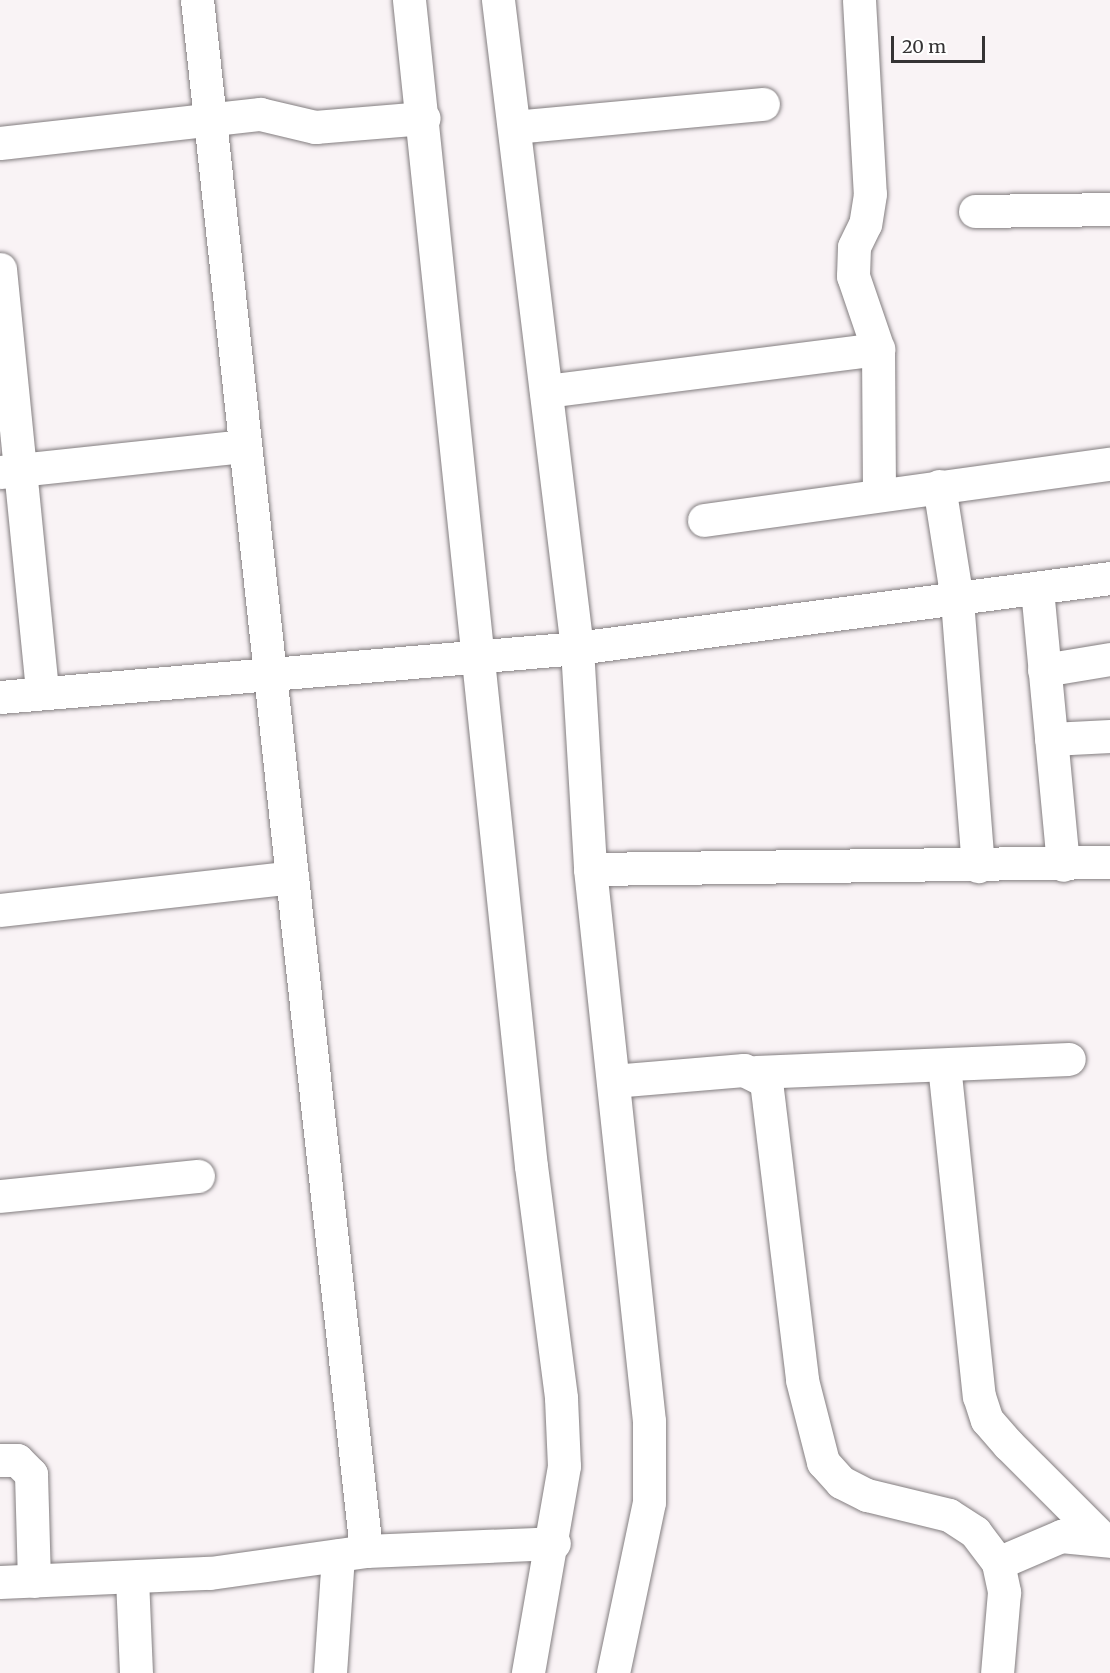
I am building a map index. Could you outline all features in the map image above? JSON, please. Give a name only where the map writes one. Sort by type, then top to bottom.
[{"type":"street","points":[[196,0],[243,446],[274,674],[352,1553],[330,1673]]},
{"type":"street","points":[[409,0],[424,118],[478,656],[561,1398],[564,1466],[554,1542],[528,1673]]},
{"type":"street","points":[[498,0],[577,648],[590,868],[649,1421],[649,1502],[613,1673]]},
{"type":"street","points":[[859,0],[870,194],[866,224],[854,248],[853,276],[878,349],[879,495]]},
{"type":"street","points":[[514,127],[763,104]]},
{"type":"street","points":[[0,143],[260,114],[315,127],[424,118]]},
{"type":"street","points":[[975,211],[1110,209]]},
{"type":"street","points":[[0,268],[9,472],[42,693]]},
{"type":"street","points":[[546,391],[878,349]]},
{"type":"street","points":[[9,472],[243,446]]},
{"type":"street","points":[[704,520],[1110,464]]},
{"type":"street","points":[[939,486],[957,600],[978,866]]},
{"type":"street","points":[[0,697],[577,648],[957,600],[1110,578]]},
{"type":"street","points":[[1036,589],[1064,865]]},
{"type":"street","points":[[1044,670],[1110,659]]},
{"type":"street","points":[[1051,739],[1110,736]]},
{"type":"street","points":[[590,868],[978,866],[1110,862]]},
{"type":"street","points":[[0,910],[292,877]]},
{"type":"street","points":[[613,1081],[756,1072],[1069,1059]]},
{"type":"street","points":[[944,1065],[979,1396],[987,1419],[1002,1437],[1106,1540]]},
{"type":"street","points":[[756,1072],[772,1094],[802,1380],[823,1462],[841,1482],[867,1495],[949,1515],[975,1532],[998,1563],[1004,1592],[997,1673]]},
{"type":"street","points":[[0,1196],[198,1176]]},
{"type":"street","points":[[0,1460],[17,1460],[31,1474],[34,1581]]},
{"type":"street","points":[[998,1563],[1061,1536],[1106,1540]]},
{"type":"street","points":[[0,1582],[132,1578],[352,1553],[554,1542]]},
{"type":"street","points":[[132,1578],[136,1673]]}]
